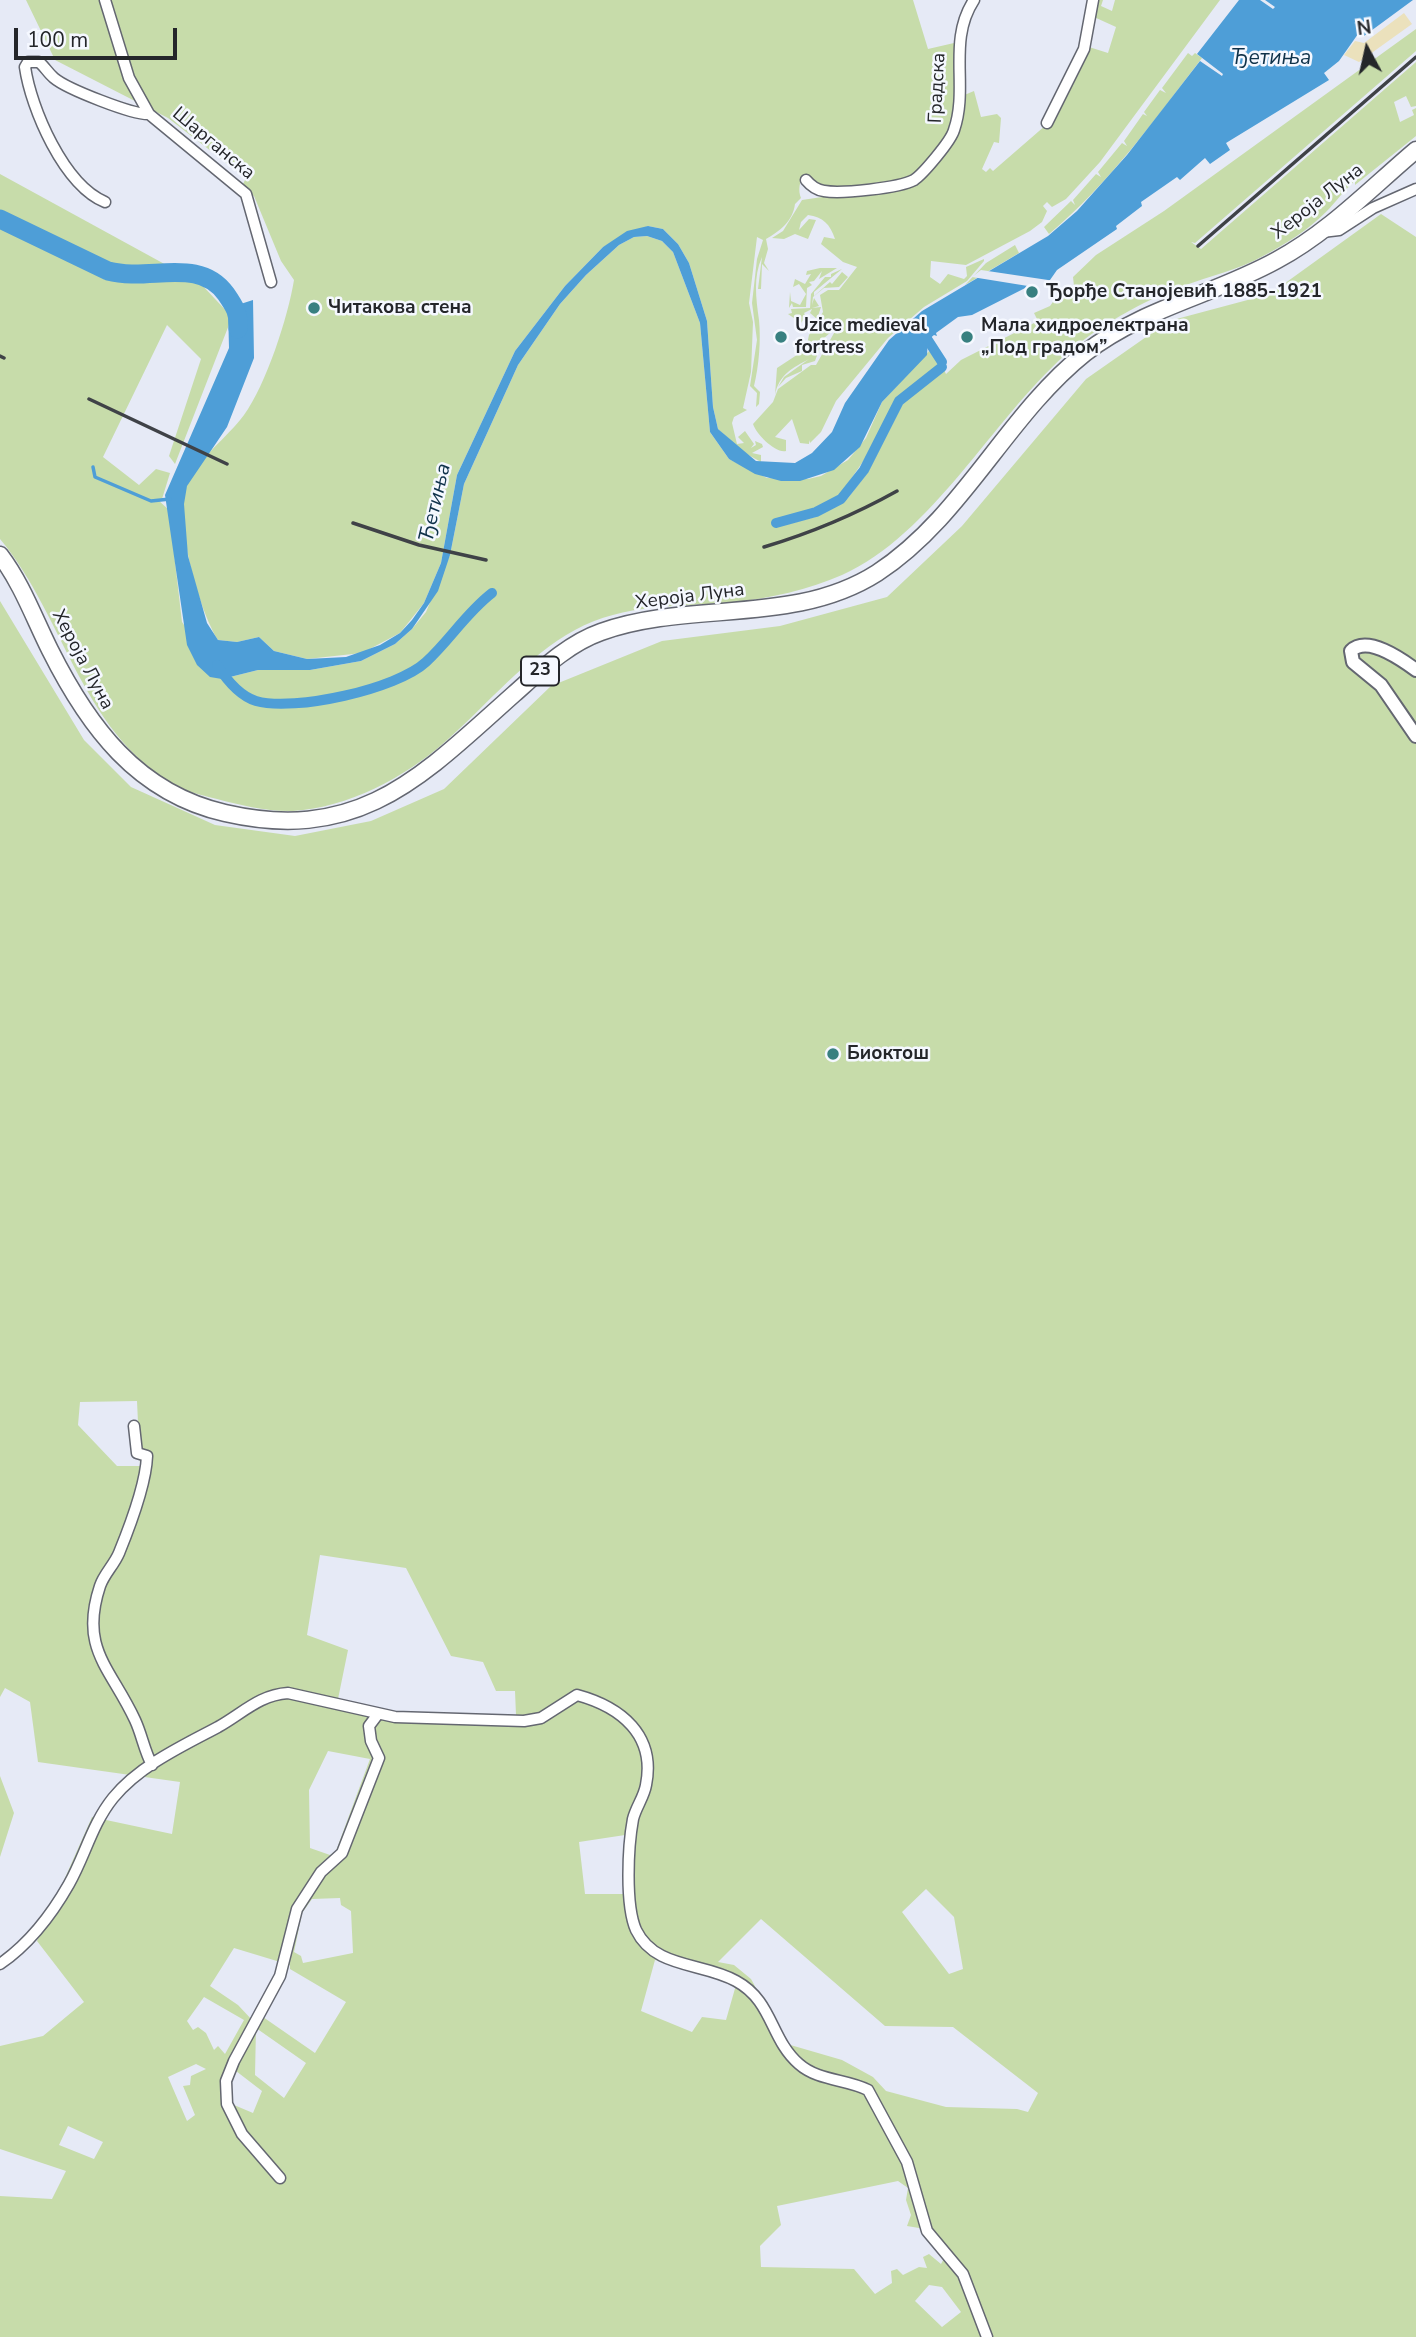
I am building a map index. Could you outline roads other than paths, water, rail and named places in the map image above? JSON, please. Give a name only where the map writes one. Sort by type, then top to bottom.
[{"type":"main road","name":"Хероја Луна","points":[[0,555],[22,589],[76,701],[109,745],[133,768],[182,798],[224,813],[290,820],[344,814],[377,802],[433,767],[548,664],[595,634],[639,624],[792,605],[831,594],[876,574],[931,527],[1046,390],[1085,353],[1153,313],[1273,262],[1321,232],[1416,150]]},
{"type":"street","name":"Шарганска","points":[[105,0],[129,78],[149,114],[246,194],[271,282]]},
{"type":"street","name":"Градска","points":[[806,180],[815,188],[831,191],[893,184],[919,176],[948,143],[955,130],[958,108],[959,32],[974,0]]},
{"type":"street","points":[[1047,123],[1084,49],[1093,0]]},
{"type":"street","points":[[105,202],[83,188],[70,172],[34,108],[25,68],[28,62],[38,62],[54,78],[121,109],[137,115],[149,114]]},
{"type":"street","points":[[1321,232],[1335,232],[1373,208],[1416,189]]},
{"type":"street","points":[[1416,670],[1369,646],[1359,645],[1351,652],[1353,662],[1381,685],[1416,736]]},
{"type":"street","points":[[134,1426],[137,1453],[147,1456],[146,1476],[118,1555],[101,1585],[92,1627],[99,1661],[136,1722],[143,1749],[152,1765]]},
{"type":"street","points":[[0,1964],[41,1926],[69,1883],[91,1834],[113,1798],[152,1765],[271,1694],[288,1693],[395,1717],[524,1721],[541,1718],[577,1695],[598,1701],[635,1727],[647,1747],[649,1765],[646,1787],[634,1818],[629,1864],[632,1917],[636,1930],[647,1948],[659,1956],[720,1973],[753,1993],[766,2006],[775,2031],[799,2065],[828,2078],[868,2090],[907,2162],[927,2231],[963,2274],[986,2337]]},
{"type":"street","points":[[280,2178],[243,2134],[227,2104],[226,2081],[280,1976],[297,1909],[321,1872],[342,1853],[379,1758],[371,1741],[369,1726],[378,1714]]},
{"type":"water","name":"Ђетиња","points":[[1239,0],[1260,0],[1273,9],[1275,7],[1265,0],[1413,0],[1364,36],[1358,34],[1339,61],[1324,73],[1329,80],[1226,143],[1230,150],[1210,164],[1205,158],[1180,180],[1177,177],[1141,202],[1142,206],[1116,226],[1117,229],[1057,270],[1050,280],[1039,281],[972,315],[958,317],[936,333],[937,336],[934,335],[928,340],[927,355],[882,402],[860,447],[834,470],[800,481],[781,481],[755,474],[729,459],[710,432],[700,323],[673,252],[662,241],[647,236],[634,237],[619,245],[586,275],[560,304],[518,365],[464,484],[450,555],[438,591],[412,629],[395,644],[361,661],[310,670],[258,670],[222,679],[210,677],[197,665],[187,645],[165,495],[229,348],[228,308],[253,300],[254,358],[227,427],[187,486],[184,504],[188,556],[207,623],[218,640],[237,642],[259,637],[274,651],[307,659],[346,657],[380,645],[400,633],[424,603],[441,563],[457,475],[515,351],[565,286],[603,247],[627,231],[648,226],[663,229],[678,244],[689,263],[707,321],[713,407],[718,429],[756,461],[795,463],[812,453],[832,432],[845,403],[889,340],[922,311],[1048,236],[1077,211],[1127,155],[1200,61],[1222,76],[1223,74],[1197,54]]},
{"type":"waterway","name":"Ђетиња","points":[[0,219],[108,271],[124,274],[173,272],[202,276],[215,283],[226,294],[237,314],[238,329]]},
{"type":"waterway","points":[[922,331],[942,362]]},
{"type":"waterway","points":[[776,523],[816,512],[841,499],[864,470],[899,401],[942,367]]},
{"type":"waterway","points":[[93,467],[95,477],[151,501],[170,499]]},
{"type":"waterway","points":[[217,665],[234,686],[256,701],[273,704],[295,703],[344,696],[393,681],[412,672],[435,654],[474,609],[492,593]]},
{"type":"railway","points":[[1198,246],[1416,57]]},
{"type":"railway","points":[[0,356],[4,358]]},
{"type":"railway","points":[[89,399],[227,464]]},
{"type":"railway","points":[[764,547],[832,523],[897,491]]},
{"type":"railway","points":[[353,523],[419,545],[486,560]]},
{"type":"place","name":"Ђорђе Станојевић 1885-1921","points":[[1032,292]]},
{"type":"place","name":"Читакова стена","points":[[314,308]]},
{"type":"place","name":"Uzice medieval fortress","points":[[781,337]]},
{"type":"place","name":"Мала хидроелектрана „Под градом”","points":[[967,337]]},
{"type":"place","name":"Биоктош","points":[[833,1054]]}]
